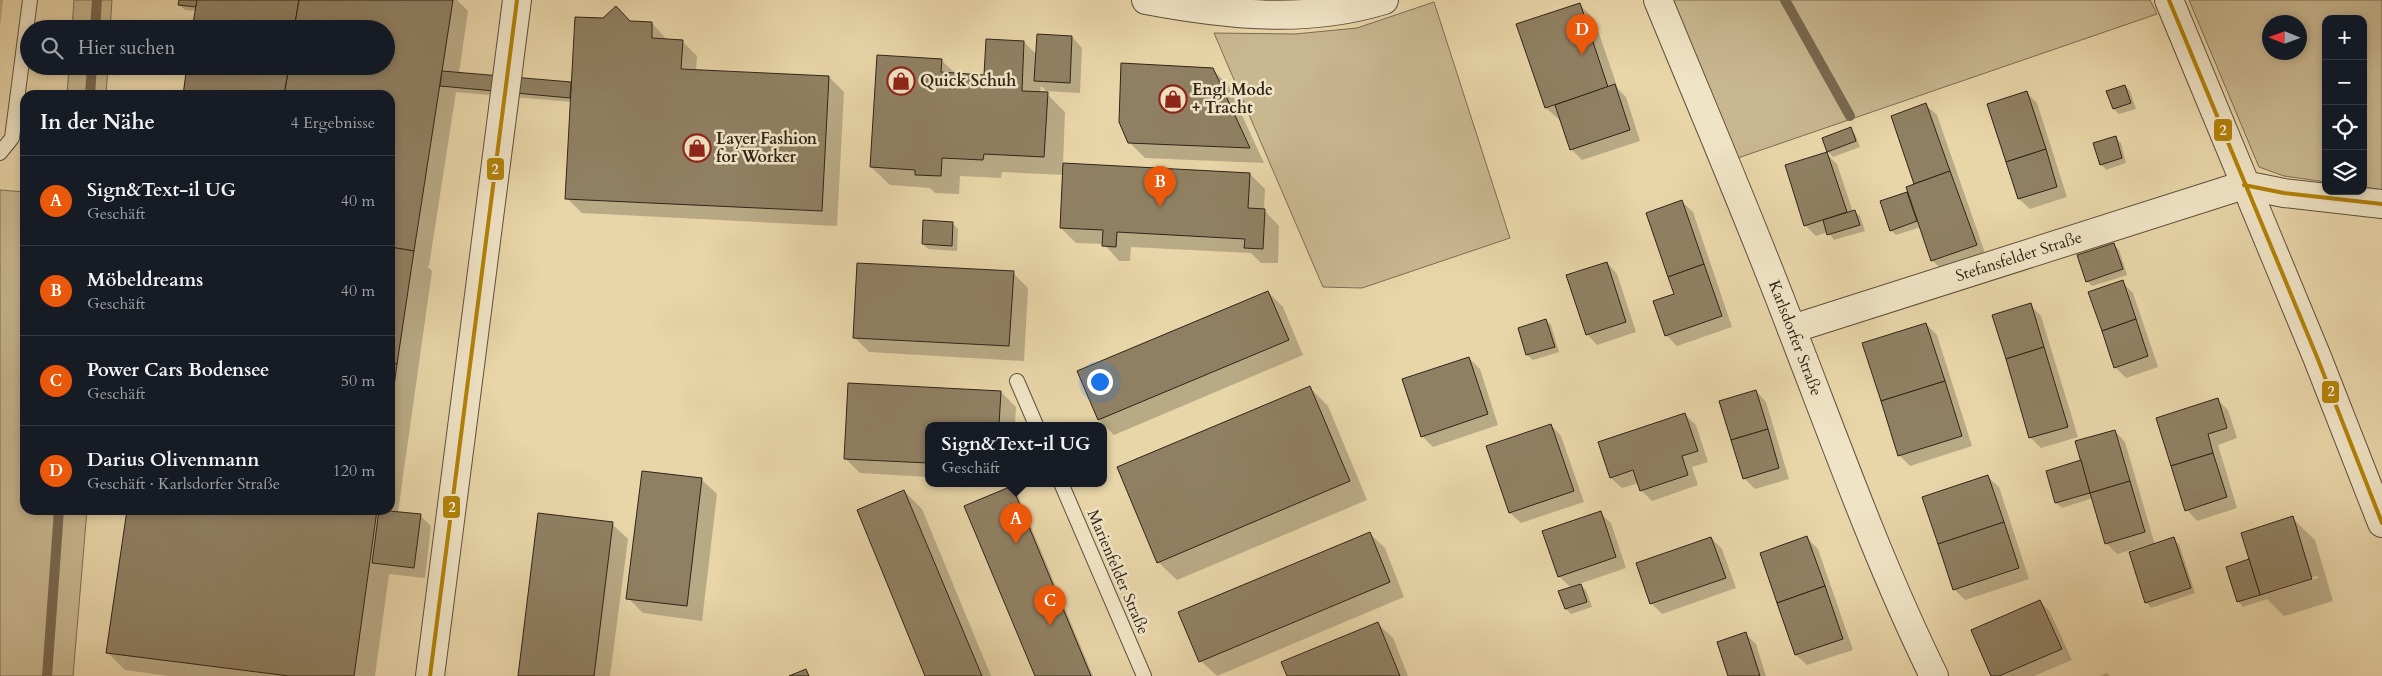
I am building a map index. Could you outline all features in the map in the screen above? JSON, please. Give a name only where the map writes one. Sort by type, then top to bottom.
[{"type":"street","points":[[430,676],[467,322],[516,0]]},
{"type":"street","points":[[1146,0],[1206,10],[1300,16],[1354,9],[1384,0]]},
{"type":"street","name":"Karlsdorfer Straße","points":[[1658,0],[1792,329],[1900,602],[1934,676]]},
{"type":"street","points":[[2169,0],[2244,185],[2317,357],[2382,523]]},
{"type":"street","points":[[2244,185],[2382,204]]},
{"type":"street","name":"Stefansfelder Straße","points":[[1792,329],[2244,185]]},
{"type":"lane","points":[[27,20],[30,0]]},
{"type":"lane","points":[[0,153],[12,138],[20,75]]},
{"type":"lane","points":[[1017,381],[1035,422]]},
{"type":"lane","name":"Marienfelder Straße","points":[[1063,487],[1144,676]]},
{"type":"shaded area","points":[[74,0],[112,0],[111,20],[73,20]]},
{"type":"shaded area","points":[[1670,0],[2150,0],[2157,14],[1735,159]]},
{"type":"shaded area","points":[[2189,0],[2382,0],[2382,190],[2367,188],[2367,15],[2322,15],[2322,181],[2284,176],[2259,167]]},
{"type":"shaded area","points":[[1434,2],[1510,238],[1362,288],[1323,287],[1214,33],[1295,34],[1357,28]]},
{"type":"shaded area","points":[[68,75],[107,75],[106,90],[67,90]]},
{"type":"shaded area","points":[[0,190],[20,192],[20,515],[87,515],[73,676],[0,676]]},
{"type":"building","points":[[179,0],[197,0],[196,7],[178,5]]},
{"type":"building","points":[[197,0],[299,0],[296,20],[194,20]]},
{"type":"building","points":[[299,0],[453,0],[414,251],[395,248],[395,90],[285,90],[287,75],[395,75],[395,20],[296,20]]},
{"type":"building","points":[[1580,3],[1608,87],[1545,108],[1516,24]]},
{"type":"building","name":"Layer Fashion for Worker","points":[[616,6],[630,21],[652,22],[652,38],[683,40],[681,69],[829,76],[822,211],[565,199],[575,17],[603,18]]},
{"type":"building","points":[[1037,34],[1072,36],[1070,83],[1034,81]]},
{"type":"building","points":[[986,39],[1024,41],[1022,91],[1048,92],[1044,157],[984,154],[983,160],[942,158],[941,176],[915,175],[915,170],[870,167],[877,55],[942,59],[941,72],[984,75]]},
{"type":"building","points":[[1121,63],[1213,68],[1250,148],[1128,143],[1119,122]]},
{"type":"building","points":[[442,71],[571,82],[570,98],[440,86]]},
{"type":"building","points":[[186,75],[287,75],[285,90],[184,90]]},
{"type":"building","points":[[1615,84],[1630,130],[1570,150],[1555,105]]},
{"type":"building","points":[[2125,85],[2131,103],[2113,109],[2106,91]]},
{"type":"building","points":[[2027,91],[2046,149],[2006,162],[1987,104]]},
{"type":"building","points":[[1926,103],[1950,171],[1914,184],[1891,116]]},
{"type":"building","points":[[1851,127],[1856,141],[1827,152],[1822,138]]},
{"type":"building","points":[[2116,136],[2122,158],[2100,165],[2093,143]]},
{"type":"building","points":[[2046,149],[2057,187],[2018,199],[2006,162]]},
{"type":"building","points":[[1827,152],[1847,212],[1804,226],[1785,165]]},
{"type":"building","points":[[1063,163],[1250,173],[1248,208],[1265,209],[1263,249],[1244,248],[1245,239],[1117,232],[1116,247],[1102,246],[1103,230],[1060,228]]},
{"type":"building","points":[[1950,171],[1977,245],[1931,261],[1906,187]]},
{"type":"building","points":[[1907,192],[1917,221],[1890,231],[1880,201]]},
{"type":"building","points":[[1682,200],[1704,264],[1668,277],[1646,213]]},
{"type":"building","points":[[1855,210],[1860,225],[1827,235],[1823,220]]},
{"type":"building","points":[[923,220],[953,222],[952,246],[922,244]]},
{"type":"building","points":[[2114,243],[2123,269],[2086,282],[2077,255]]},
{"type":"building","points":[[395,248],[414,251],[397,364],[395,364]]},
{"type":"building","points":[[1607,262],[1626,322],[1586,335],[1566,275]]},
{"type":"building","points":[[857,263],[1014,271],[1009,346],[853,338]]},
{"type":"building","points":[[1704,264],[1722,316],[1665,336],[1653,301],[1674,294],[1668,277]]},
{"type":"building","points":[[2123,280],[2136,319],[2102,331],[2088,292]]},
{"type":"building","points":[[1268,291],[1289,340],[1098,420],[1077,371]]},
{"type":"building","points":[[2031,303],[2044,347],[2006,359],[1992,315]]},
{"type":"building","points":[[1546,319],[1555,347],[1526,355],[1518,328]]},
{"type":"building","points":[[2136,319],[2148,356],[2114,368],[2102,331]]},
{"type":"building","points":[[1926,323],[1945,381],[1881,401],[1862,343]]},
{"type":"building","points":[[2044,347],[2068,427],[2029,438],[2006,359]]},
{"type":"building","points":[[1469,357],[1488,414],[1421,437],[1402,379]]},
{"type":"building","points":[[1945,381],[1962,436],[1898,456],[1881,401]]},
{"type":"building","points":[[848,383],[1001,391],[999,422],[925,422],[925,463],[844,459]]},
{"type":"building","points":[[1310,386],[1350,481],[1157,563],[1117,467]]},
{"type":"building","points":[[1756,390],[1768,429],[1731,440],[1719,401]]},
{"type":"building","points":[[2218,398],[2227,428],[2208,434],[2213,453],[2171,466],[2156,418]]},
{"type":"building","points":[[1685,413],[1698,451],[1682,456],[1688,475],[1640,491],[1633,470],[1610,478],[1598,442]]},
{"type":"building","points":[[1551,424],[1574,491],[1509,513],[1486,446]]},
{"type":"building","points":[[1768,429],[1779,468],[1743,479],[1731,440]]},
{"type":"building","points":[[2115,430],[2130,481],[2090,493],[2075,441]]},
{"type":"building","points":[[2213,453],[2227,497],[2185,511],[2171,466]]},
{"type":"building","points":[[2081,460],[2090,493],[2055,503],[2046,471]]},
{"type":"building","points":[[642,471],[702,478],[687,606],[626,599]]},
{"type":"building","points":[[1988,475],[2004,522],[1938,544],[1922,497]]},
{"type":"building","points":[[2130,481],[2145,532],[2105,544],[2090,493]]},
{"type":"building","points":[[1012,487],[1091,676],[1035,676],[964,506]]},
{"type":"building","points":[[904,490],[982,676],[925,676],[857,510]]},
{"type":"building","points":[[1601,511],[1616,557],[1558,577],[1542,531]]},
{"type":"building","points":[[395,512],[421,514],[414,568],[372,563],[378,515],[395,515]]},
{"type":"building","points":[[538,513],[613,522],[594,676],[518,676]]},
{"type":"building","points":[[126,515],[376,515],[354,676],[289,676],[106,653]]},
{"type":"building","points":[[2293,516],[2312,579],[2260,595],[2241,533]]},
{"type":"building","points":[[2004,522],[2019,568],[1953,590],[1938,544]]},
{"type":"building","points":[[1370,532],[1390,582],[1199,662],[1178,612]]},
{"type":"building","points":[[1807,536],[1825,586],[1777,603],[1760,553]]},
{"type":"building","points":[[1711,537],[1726,578],[1650,604],[1636,563]]},
{"type":"building","points":[[2174,537],[2191,588],[2145,603],[2129,552]]},
{"type":"building","points":[[2249,559],[2260,595],[2237,602],[2226,567]]},
{"type":"building","points":[[1581,584],[1587,602],[1565,609],[1558,591]]},
{"type":"building","points":[[1825,586],[1843,639],[1795,655],[1777,603]]},
{"type":"building","points":[[2040,600],[2062,649],[1999,676],[1991,676],[1971,630]]},
{"type":"building","points":[[1378,622],[1400,676],[1287,676],[1281,662]]},
{"type":"building","points":[[1746,632],[1760,676],[1728,676],[1717,642]]},
{"type":"building","points":[[806,669],[809,676],[789,676]]},
{"type":"waterway","points":[[96,20],[97,0]]},
{"type":"waterway","points":[[1785,0],[1850,116]]},
{"type":"waterway","points":[[90,90],[91,75]]},
{"type":"waterway","points":[[47,676],[59,515]]},
{"type":"transit line","name":"2","points":[[430,676],[517,0]]},
{"type":"transit line","name":"2","points":[[2169,0],[2317,357],[2382,523]]},
{"type":"transit line","name":"2","points":[[2244,185],[2284,193],[2382,204]]},
{"type":"place","name":"Darius Olivenmann","points":[[1582,55]]},
{"type":"place","name":"Quick Schuh","points":[[901,81]]},
{"type":"place","name":"Engl Mode + Tracht","points":[[1173,99]]},
{"type":"place","name":"Layer Fashion for Worker","points":[[697,148]]},
{"type":"place","name":"Möbeldreams","points":[[1160,207]]},
{"type":"place","name":"Sign&Text-il UG","points":[[1016,544]]},
{"type":"place","name":"Power Cars Bodensee","points":[[1050,626]]}]
